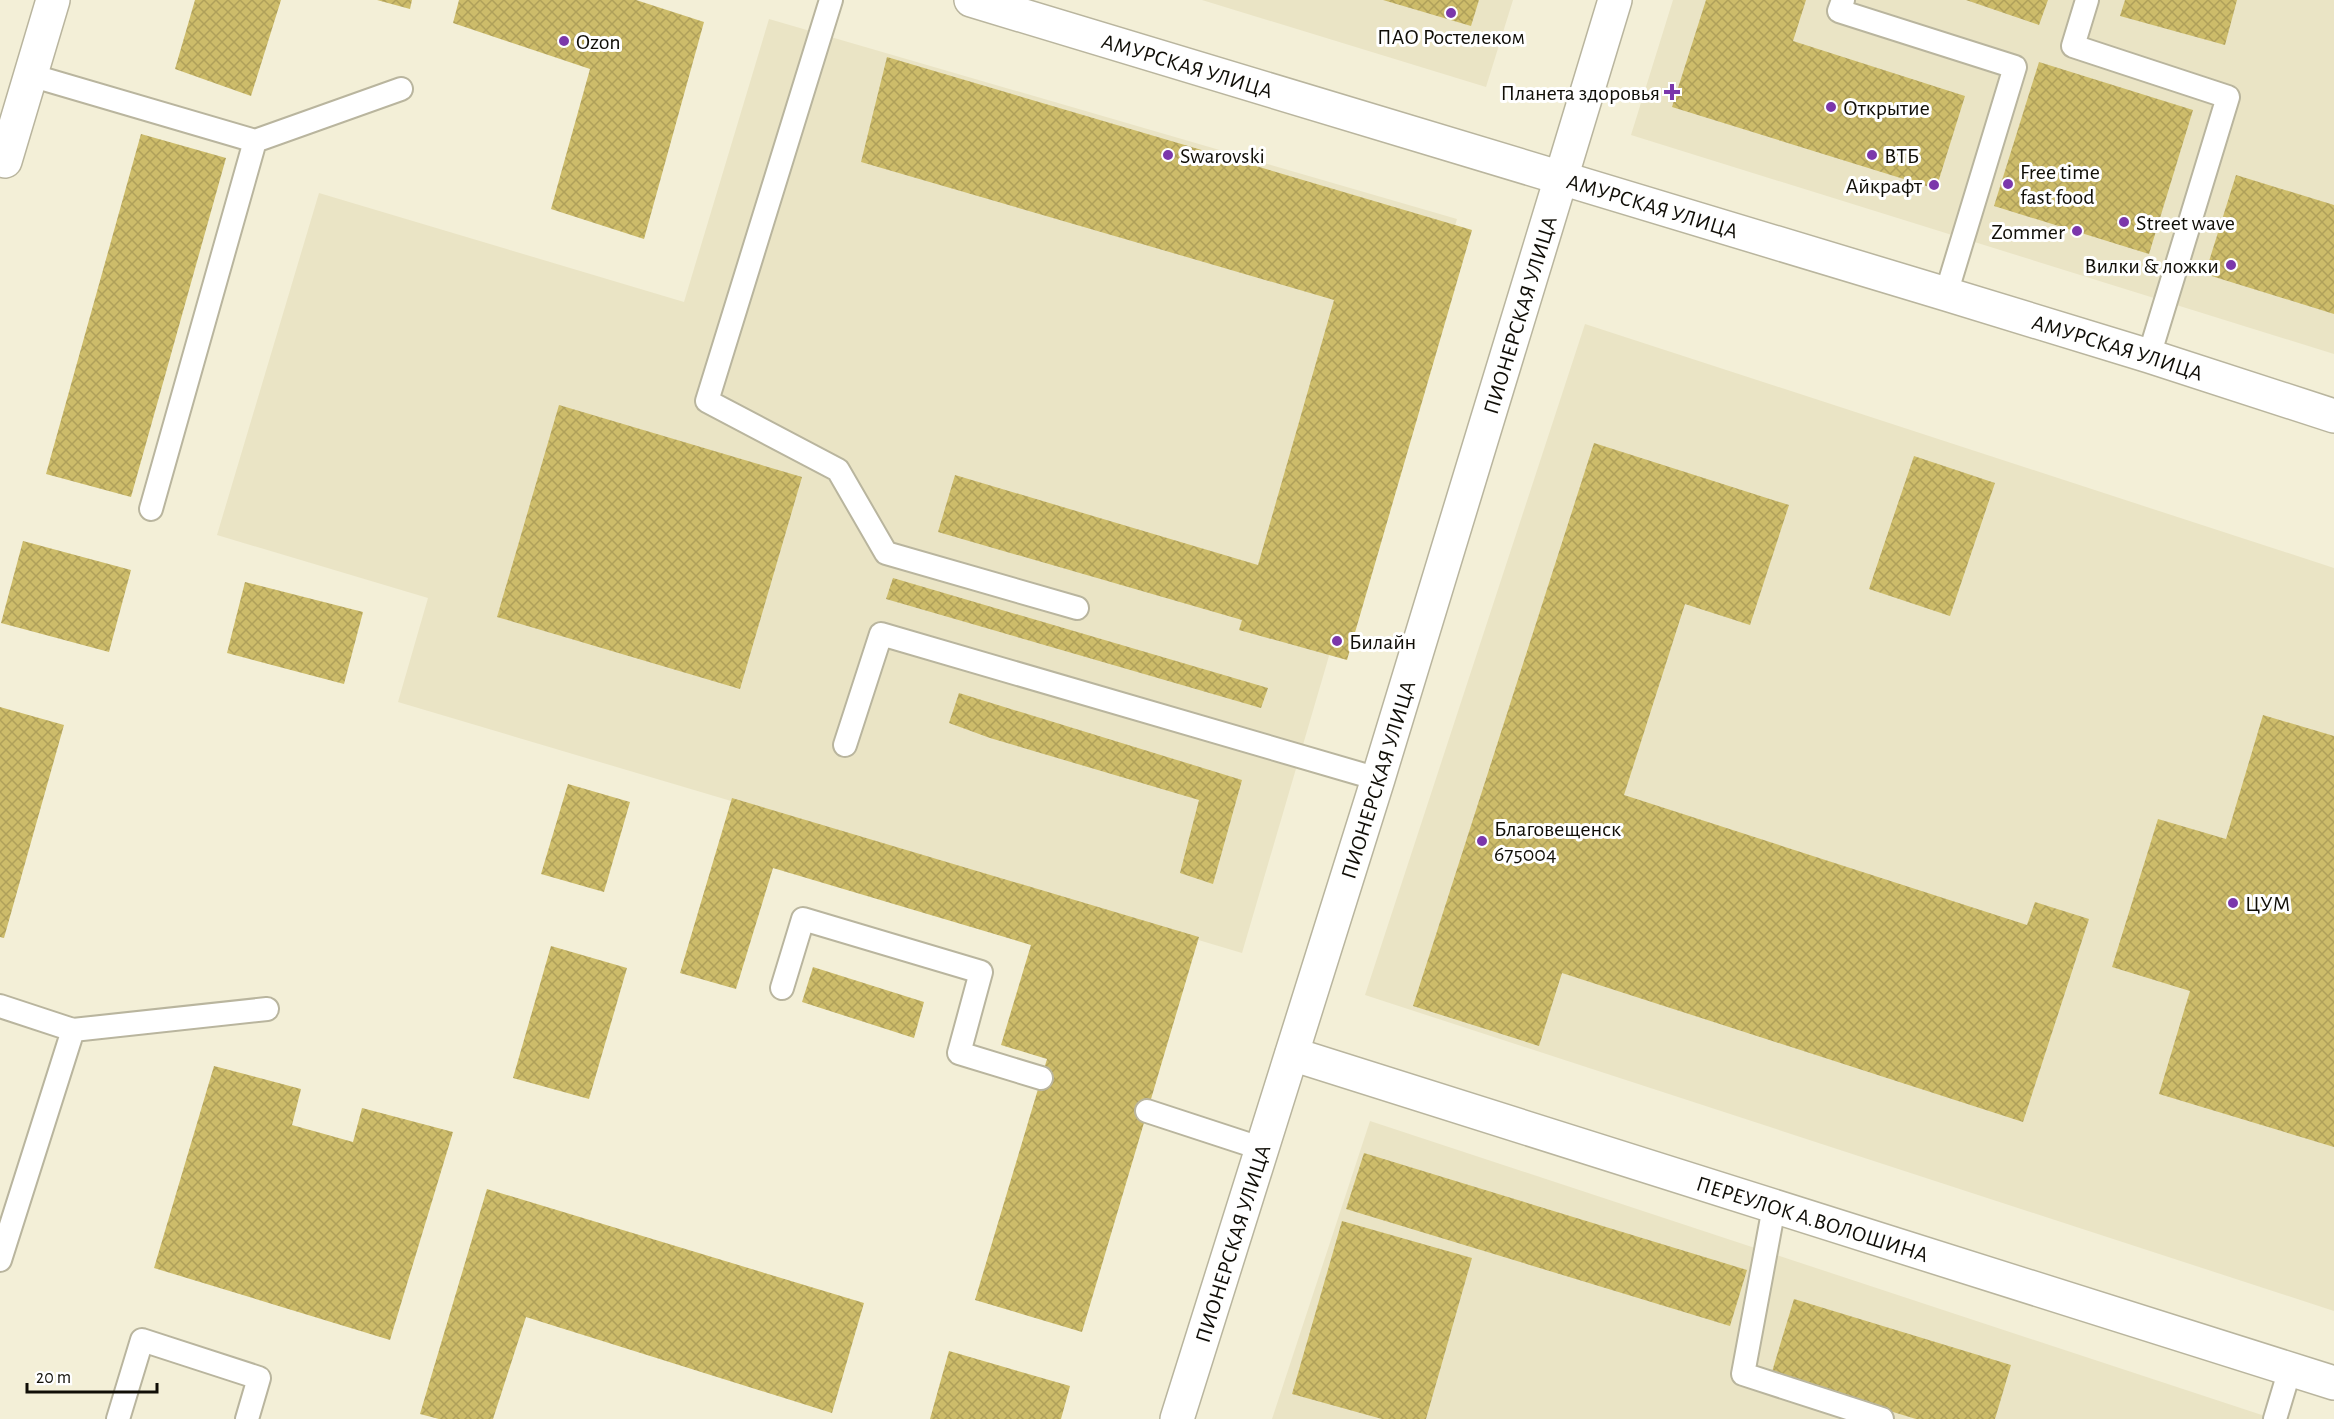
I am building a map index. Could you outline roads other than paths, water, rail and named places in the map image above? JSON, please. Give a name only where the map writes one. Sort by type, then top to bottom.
[{"type":"street","points":[[3,170],[53,0]]},
{"type":"street","name":"АМУРСКАЯ УЛИЦА","points":[[971,0],[1946,294],[2334,416]]},
{"type":"street","name":"ПИОНЕРСКАЯ УЛИЦА","points":[[1177,1419],[1378,778],[1615,0]]},
{"type":"street","name":"ПЕРЕУЛОК А.ВОЛОШИНА","points":[[1292,1054],[2334,1383]]},
{"type":"lane","points":[[831,0],[707,401],[838,470],[886,554],[1077,608]]},
{"type":"lane","points":[[1843,0],[1839,11],[2015,67],[1946,294]]},
{"type":"lane","points":[[2087,0],[2073,46],[2228,97],[2149,356]]},
{"type":"lane","points":[[30,75],[255,141],[401,89]]},
{"type":"lane","points":[[151,509],[255,141]]},
{"type":"lane","points":[[845,745],[880,634],[1378,778]]},
{"type":"lane","points":[[782,987],[802,919],[981,972],[959,1053],[1041,1078]]},
{"type":"lane","points":[[0,1006],[73,1030],[267,1009]]},
{"type":"lane","points":[[0,1260],[73,1030]]},
{"type":"lane","points":[[1147,1111],[1263,1149]]},
{"type":"lane","points":[[1774,1208],[1743,1374],[1882,1419]]},
{"type":"lane","points":[[118,1419],[142,1340],[259,1378],[247,1419]]},
{"type":"lane","points":[[2275,1419],[2290,1369]]},
{"type":"place","name":"ПАО Ростелеком","points":[[1451,13]]},
{"type":"place","name":"Ozon","points":[[564,41]]},
{"type":"place","name":"Планета здоровья","points":[[1672,92]]},
{"type":"place","name":"Открытие","points":[[1831,107]]},
{"type":"place","name":"Swarovski","points":[[1168,155]]},
{"type":"place","name":"ВТБ","points":[[1872,155]]},
{"type":"place","name":"Free time fast food","points":[[2008,184]]},
{"type":"place","name":"Айкрафт","points":[[1934,185]]},
{"type":"place","name":"Street wave","points":[[2124,222]]},
{"type":"place","name":"Zommer","points":[[2077,231]]},
{"type":"place","name":"Вилки & ложки","points":[[2231,265]]},
{"type":"place","name":"Билайн","points":[[1337,641]]},
{"type":"place","name":"Благовещенск 675004","points":[[1482,841]]},
{"type":"place","name":"ЦУМ","points":[[2233,903]]}]
